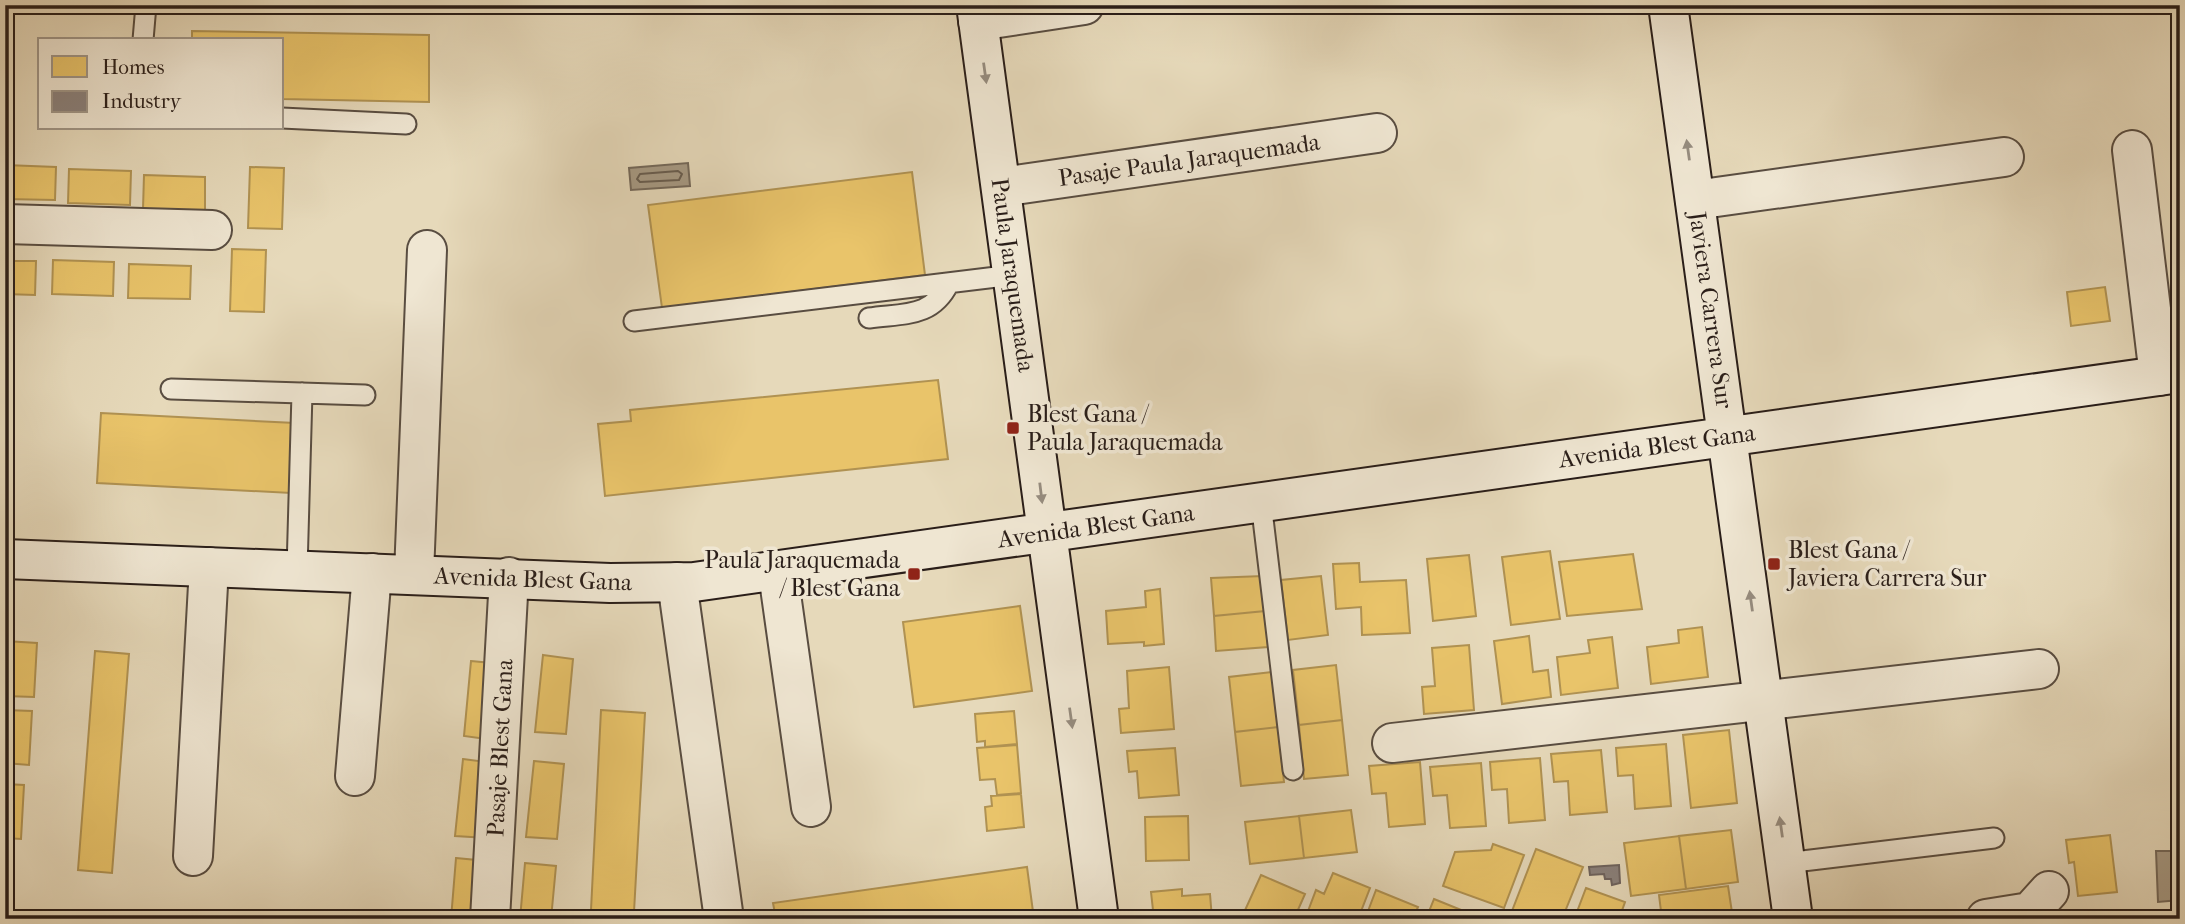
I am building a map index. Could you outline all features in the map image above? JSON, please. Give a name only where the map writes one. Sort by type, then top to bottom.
[{"type":"street","points":[[977,13],[1084,5]]},
{"type":"street","name":"Javiera Carrera Sur","points":[[1668,5],[1793,919]]},
{"type":"street","name":"Paula Jaraquemada","points":[[977,13],[1099,919]]},
{"type":"street","name":"Pasaje Paula Jaraquemada","points":[[1001,187],[1377,133]]},
{"type":"street","points":[[2132,150],[2169,374]]},
{"type":"street","points":[[1695,200],[2004,157]]},
{"type":"street","points":[[5,224],[212,230]]},
{"type":"street","points":[[414,574],[427,250]]},
{"type":"street","name":"Avenida Blest Gana","points":[[5,559],[610,583],[677,582],[778,573],[2169,374]]},
{"type":"street","points":[[193,856],[209,567]]},
{"type":"street","points":[[355,776],[372,573]]},
{"type":"street","points":[[778,573],[811,807]]},
{"type":"street","name":"Pasaje Blest Gana","points":[[490,919],[509,577]]},
{"type":"street","points":[[677,582],[724,919]]},
{"type":"street","points":[[1392,743],[1764,698],[2039,669]]},
{"type":"street","points":[[1986,919],[2030,912],[2049,891]]},
{"type":"lane","points":[[143,38],[146,5]]},
{"type":"lane","points":[[284,117],[406,124]]},
{"type":"lane","points":[[634,321],[1013,275]]},
{"type":"lane","points":[[869,318],[924,311],[940,300],[949,283]]},
{"type":"lane","points":[[171,389],[365,395]]},
{"type":"lane","points":[[297,570],[302,393]]},
{"type":"lane","points":[[1261,502],[1293,770]]},
{"type":"lane","points":[[1786,863],[1994,838]]},
{"type":"water","points":[[688,163],[690,186],[631,190],[629,168]]},
{"type":"water","points":[[2156,851],[2178,851],[2180,900],[2158,902]]},
{"type":"building: Homes","points":[[192,31],[429,35],[429,102],[284,99],[284,38],[192,38]]},
{"type":"building: Homes","points":[[5,165],[56,167],[55,200],[5,199]]},
{"type":"building: Homes","points":[[250,167],[284,168],[282,229],[248,228]]},
{"type":"building: Homes","points":[[69,169],[131,171],[130,205],[68,203]]},
{"type":"building: Homes","points":[[912,172],[925,275],[662,308],[648,205]]},
{"type":"building: Homes","points":[[144,175],[205,177],[205,211],[143,209]]},
{"type":"building: Homes","points":[[232,249],[266,250],[264,312],[230,311]]},
{"type":"building: Homes","points":[[53,260],[114,262],[113,296],[52,294]]},
{"type":"building: Homes","points":[[5,261],[36,261],[35,295],[5,294]]},
{"type":"building: Homes","points":[[129,264],[191,266],[190,299],[128,298]]},
{"type":"building: Homes","points":[[2105,287],[2110,321],[2071,326],[2067,292]]},
{"type":"building: Homes","points":[[938,380],[948,459],[605,496],[598,424],[631,421],[630,410]]},
{"type":"building: Homes","points":[[101,413],[295,423],[291,493],[97,483]]},
{"type":"building: Homes","points":[[1550,551],[1560,619],[1511,625],[1502,557]]},
{"type":"building: Homes","points":[[1633,554],[1642,609],[1567,616],[1559,562]]},
{"type":"building: Homes","points":[[1469,555],[1476,616],[1433,621],[1427,559]]},
{"type":"building: Homes","points":[[1359,563],[1360,582],[1406,580],[1410,633],[1362,635],[1361,607],[1336,609],[1333,564]]},
{"type":"building: Homes","points":[[1263,576],[1265,611],[1214,616],[1211,578]]},
{"type":"building: Homes","points":[[1321,576],[1328,635],[1288,640],[1281,580]]},
{"type":"building: Homes","points":[[1160,589],[1164,644],[1108,644],[1106,611],[1146,607],[1145,591]]},
{"type":"building: Homes","points":[[1020,606],[1032,691],[914,707],[903,622]]},
{"type":"building: Homes","points":[[1265,611],[1268,647],[1216,651],[1214,616]]},
{"type":"building: Homes","points":[[1702,627],[1708,677],[1651,684],[1647,647],[1679,643],[1678,630]]},
{"type":"building: Homes","points":[[1529,636],[1533,672],[1548,670],[1551,697],[1502,704],[1494,641]]},
{"type":"building: Homes","points":[[1612,637],[1618,688],[1561,695],[1557,657],[1590,653],[1588,640]]},
{"type":"building: Homes","points":[[5,641],[37,643],[34,697],[5,696]]},
{"type":"building: Homes","points":[[1469,645],[1474,710],[1424,714],[1422,687],[1435,686],[1432,648]]},
{"type":"building: Homes","points":[[95,651],[129,654],[112,873],[78,870]]},
{"type":"building: Homes","points":[[543,655],[573,659],[566,734],[535,732]]},
{"type":"building: Homes","points":[[471,661],[502,664],[494,740],[464,736]]},
{"type":"building: Homes","points":[[1336,665],[1342,720],[1299,725],[1293,670]]},
{"type":"building: Homes","points":[[1169,667],[1174,729],[1121,733],[1119,709],[1129,708],[1127,671]]},
{"type":"building: Homes","points":[[1273,672],[1278,727],[1235,732],[1229,677]]},
{"type":"building: Homes","points":[[5,710],[32,711],[29,765],[5,763]]},
{"type":"building: Homes","points":[[601,710],[645,713],[634,912],[591,910]]},
{"type":"building: Homes","points":[[1014,711],[1017,744],[985,747],[985,741],[977,742],[975,714]]},
{"type":"building: Homes","points":[[1342,720],[1348,775],[1304,779],[1299,725]]},
{"type":"building: Homes","points":[[1278,727],[1284,782],[1241,786],[1235,732]]},
{"type":"building: Homes","points":[[1729,730],[1737,803],[1691,808],[1683,735]]},
{"type":"building: Homes","points":[[1666,744],[1671,806],[1635,809],[1633,775],[1618,776],[1616,748]]},
{"type":"building: Homes","points":[[1017,745],[1021,793],[997,795],[995,779],[980,780],[977,748]]},
{"type":"building: Homes","points":[[1175,748],[1179,795],[1139,798],[1137,771],[1129,772],[1127,751]]},
{"type":"building: Homes","points":[[1601,750],[1607,812],[1570,815],[1568,781],[1554,782],[1551,754]]},
{"type":"building: Homes","points":[[1540,758],[1545,820],[1509,823],[1507,789],[1492,790],[1490,762]]},
{"type":"building: Homes","points":[[463,759],[494,763],[487,838],[455,836]]},
{"type":"building: Homes","points":[[534,761],[564,764],[557,839],[526,837]]},
{"type":"building: Homes","points":[[1420,762],[1425,824],[1389,827],[1386,793],[1372,794],[1369,766]]},
{"type":"building: Homes","points":[[1481,763],[1486,826],[1450,828],[1447,795],[1433,796],[1430,767]]},
{"type":"building: Homes","points":[[5,784],[24,785],[21,839],[5,838]]},
{"type":"building: Homes","points":[[1021,794],[1024,827],[987,831],[985,807],[992,806],[991,796]]},
{"type":"building: Homes","points":[[1351,810],[1357,852],[1304,858],[1299,816]]},
{"type":"building: Homes","points":[[1188,816],[1189,860],[1146,861],[1145,817]]},
{"type":"building: Homes","points":[[1299,816],[1304,858],[1250,864],[1245,822]]},
{"type":"building: Homes","points":[[1731,830],[1738,882],[1686,889],[1679,836]]},
{"type":"building: Homes","points":[[2110,835],[2117,892],[2078,896],[2074,862],[2069,863],[2066,840]]},
{"type":"building: Homes","points":[[1679,836],[1686,889],[1631,896],[1624,843]]},
{"type":"building: Homes","points":[[1493,844],[1524,855],[1504,908],[1443,886],[1455,852],[1491,850]]},
{"type":"building: Homes","points":[[5,848],[11,849],[9,884],[5,884]]},
{"type":"building: Homes","points":[[1536,849],[1583,867],[1562,919],[1533,919],[1512,911]]},
{"type":"building: Homes","points":[[456,858],[487,861],[481,919],[451,919]]},
{"type":"building: Homes","points":[[525,863],[556,866],[551,919],[520,919]]},
{"type":"building: Homes","points":[[1027,867],[1034,919],[776,919],[773,903]]},
{"type":"building: Homes","points":[[1333,873],[1370,888],[1358,919],[1305,919],[1316,890],[1324,894]]},
{"type":"building: Homes","points":[[1261,875],[1305,894],[1294,919],[1241,919]]},
{"type":"building: Homes","points":[[1728,886],[1733,919],[1662,919],[1659,895]]},
{"type":"building: Homes","points":[[1586,888],[1625,902],[1619,919],[1575,917]]},
{"type":"building: Homes","points":[[1182,889],[1182,896],[1210,894],[1212,919],[1154,919],[1151,892]]},
{"type":"building: Homes","points":[[1376,890],[1418,907],[1413,919],[1365,919]]},
{"type":"building: Homes","points":[[1434,899],[1476,916],[1474,919],[1426,919]]},
{"type":"building: Homes","points":[[2127,910],[2129,919],[2079,919],[2078,916]]},
{"type":"building: Industry","points":[[1619,865],[1620,883],[1612,885],[1611,879],[1605,879],[1604,874],[1590,875],[1589,867]]},
{"type":"place","name":"Blest Gana / Paula Jaraquemada","points":[[1013,428]]},
{"type":"place","name":"Blest Gana / Javiera Carrera Sur","points":[[1774,564]]},
{"type":"place","name":"Paula Jaraquemada / Blest Gana","points":[[914,574]]}]
